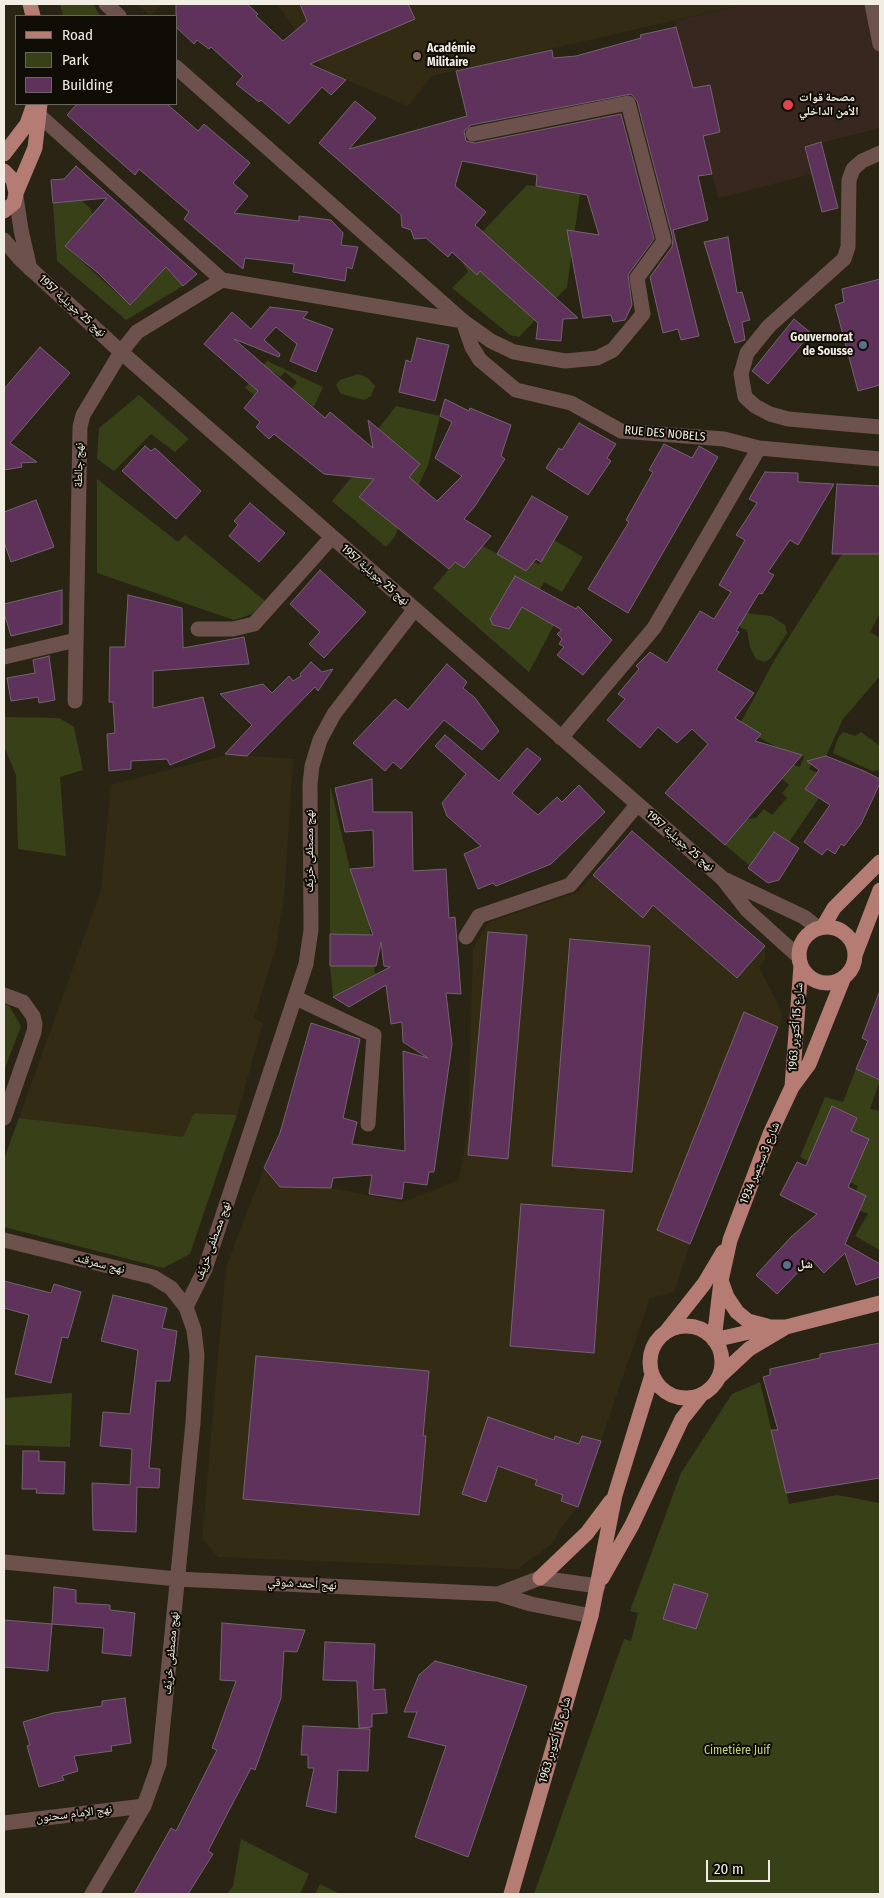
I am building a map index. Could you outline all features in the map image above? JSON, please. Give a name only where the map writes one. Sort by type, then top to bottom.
[{"type":"main road","points":[[4,154],[38,108]]},
{"type":"main road","points":[[4,211],[14,203],[31,160],[38,108]]},
{"type":"main road","points":[[4,171],[13,180],[16,194]]},
{"type":"main road","points":[[821,928],[834,908],[880,862]]},
{"type":"main road","points":[[855,955],[880,890]]},
{"type":"main road","points":[[821,928],[831,927],[846,934],[854,947],[855,955]]},
{"type":"main road","name":"شارع 15 أكتوبر 1963","points":[[792,1087],[800,961],[804,940],[821,928]]},
{"type":"main road","name":"شارع 15 أكتوبر 1963","points":[[800,961],[812,978],[820,982],[836,981],[850,971],[855,955]]},
{"type":"main road","name":"شارع 15 أكتوبر 1963","points":[[792,1087],[809,1064],[844,977]]},
{"type":"main road","name":"شارع 3 سبتمبر 1934","points":[[730,1240],[770,1134],[792,1087]]},
{"type":"main road","points":[[714,1340],[721,1281],[730,1240]]},
{"type":"main road","points":[[730,1240],[704,1284],[666,1332],[659,1338],[650,1356],[652,1374],[663,1390],[672,1395],[691,1398],[701,1395],[749,1349],[778,1327]]},
{"type":"main road","points":[[721,1281],[727,1297],[737,1312],[748,1321],[778,1327]]},
{"type":"main road","points":[[714,1340],[880,1303]]},
{"type":"main road","points":[[666,1332],[676,1328],[692,1327],[706,1332],[714,1340],[722,1357],[719,1376]]},
{"type":"main road","name":"شارع 15 أكتوبر 1963","points":[[511,1894],[598,1586],[615,1495],[652,1374]]},
{"type":"main road","name":"شارع 15 أكتوبر 1963","points":[[598,1586],[632,1525],[682,1419],[701,1395]]},
{"type":"main road","points":[[540,1578],[587,1533],[615,1495]]},
{"type":"street","points":[[106,4],[118,15]]},
{"type":"street","points":[[872,4],[880,44]]},
{"type":"street","points":[[178,69],[463,321],[491,341],[514,352],[565,361],[598,358],[613,350],[643,314],[637,278],[664,241],[628,103],[473,134]]},
{"type":"street","points":[[38,108],[222,280],[463,321]]},
{"type":"street","points":[[880,153],[862,161],[854,169],[849,180],[848,247],[844,259],[768,326],[747,353],[741,374],[746,397],[755,406],[770,414],[788,419],[880,427]]},
{"type":"street","name":"نهج 25 جويلية 1957","points":[[16,194],[21,230],[30,269]]},
{"type":"street","name":"نهج 25 جويلية 1957","points":[[4,240],[30,269],[122,352],[414,610],[722,878],[747,910],[800,961]]},
{"type":"street","name":"نهج جالطة","points":[[75,701],[80,427],[89,403],[122,352],[138,332],[222,280]]},
{"type":"street","name":"RUE DES NOBELS","points":[[463,321],[472,347],[480,360],[516,390],[571,403],[621,431],[724,439],[760,448],[880,459]]},
{"type":"street","points":[[561,738],[654,628],[760,448]]},
{"type":"street","points":[[198,630],[232,629],[254,624],[332,537]]},
{"type":"street","name":"نهج مصطفى خريّف","points":[[92,1894],[144,1806],[159,1764],[197,1355],[194,1330],[186,1307],[205,1269],[306,964],[311,930],[310,784],[312,766],[320,740],[334,714],[414,610]]},
{"type":"street","points":[[4,657],[76,640]]},
{"type":"street","points":[[466,937],[479,916],[570,885],[637,805]]},
{"type":"street","name":"نهج 25 جويلية 1957","points":[[722,878],[804,916],[821,928]]},
{"type":"street","points":[[4,995],[23,1002],[33,1016],[35,1024],[34,1032],[4,1118]]},
{"type":"street","points":[[296,998],[374,1035],[368,1124]]},
{"type":"street","name":"نهج سمرقند","points":[[4,1240],[153,1277],[171,1288],[186,1307]]},
{"type":"street","name":"نهج أحمد شوقي","points":[[4,1562],[177,1579],[498,1594],[540,1578],[598,1586]]},
{"type":"street","points":[[498,1594],[531,1604],[590,1616]]},
{"type":"street","name":"نهج الإمام سحنون","points":[[4,1823],[144,1806]]},
{"type":"shaded area","points":[[136,4],[163,4],[150,15]]},
{"type":"shaded area","name":"Académie Militaire","points":[[277,4],[746,4],[432,76],[408,106],[325,71]]},
{"type":"shaded area","name":"مصحة قوات الأمن الداخلي","points":[[746,4],[880,4],[880,128],[805,147],[812,174],[718,198],[675,21]]},
{"type":"shaded area","points":[[230,754],[293,759],[284,900],[275,951],[254,1018],[263,1023],[237,1115],[194,1113],[183,1137],[19,1118],[101,890],[111,785]]},
{"type":"shaded area","points":[[632,831],[765,946],[765,960],[759,967],[780,1008],[782,1019],[690,1244],[674,1292],[650,1298],[578,1507],[560,1529],[552,1544],[517,1569],[218,1557],[202,1539],[226,1267],[264,1168],[281,1187],[331,1188],[403,1202],[459,1180],[468,1130],[473,948],[489,922],[578,892]]},
{"type":"green space","points":[[60,4],[93,4],[99,15],[63,15]]},
{"type":"green space","points":[[527,185],[580,193],[567,287],[519,337],[510,335],[452,288],[468,272],[459,256]]},
{"type":"green space","points":[[82,201],[89,207],[93,215],[65,246],[130,305],[164,269],[146,252],[180,259],[168,270],[183,286],[126,320],[57,261],[53,203]]},
{"type":"green space","points":[[267,361],[323,387],[314,407],[292,389],[297,382],[285,372],[280,377],[274,372],[254,395],[245,388]]},
{"type":"green space","points":[[358,374],[368,378],[375,386],[371,396],[364,400],[341,394],[336,385],[340,380]]},
{"type":"green space","points":[[139,395],[189,439],[175,452],[151,434],[114,471],[97,459],[99,428]]},
{"type":"green space","points":[[396,406],[440,416],[428,465],[394,538],[386,547],[332,501],[373,451],[370,428],[376,432]]},
{"type":"green space","points":[[97,479],[178,542],[185,535],[265,601],[252,614],[234,620],[97,573]]},
{"type":"green space","points":[[554,540],[583,557],[562,592],[544,582],[540,589],[515,576],[490,618],[493,625],[509,629],[522,607],[554,625],[529,672],[433,588],[455,562],[464,568],[475,556],[471,554],[479,544],[498,554],[505,545],[539,565]]},
{"type":"green space","points":[[842,554],[880,554],[880,613],[870,632],[880,638],[880,676],[843,719],[826,756],[815,759],[809,769],[817,773],[808,791],[819,798],[789,842],[774,832],[750,866],[725,845],[740,815],[747,819],[756,818],[764,809],[772,815],[787,798],[782,793],[789,785],[778,775],[784,761],[800,767],[804,756],[776,747],[758,737],[761,734],[741,722],[775,659]]},
{"type":"green space","points":[[745,613],[771,616],[785,625],[787,633],[771,658],[765,662],[756,659],[750,647],[747,630],[741,628],[738,621]]},
{"type":"green space","points":[[4,717],[59,718],[74,727],[83,770],[60,777],[66,856],[18,849],[16,775],[4,746]]},
{"type":"green space","points":[[843,732],[855,736],[861,732],[880,746],[880,770],[872,771],[833,753],[838,738]]},
{"type":"green space","points":[[330,785],[350,869],[369,923],[375,974],[333,997],[330,966],[349,966],[349,935],[330,934]]},
{"type":"green space","points":[[4,1004],[9,1006],[21,1026],[4,1071]]},
{"type":"green space","points":[[856,1069],[880,1080],[870,1109],[880,1111],[880,1250],[855,1236],[868,1214],[848,1206],[858,1186],[800,1157],[825,1097],[843,1102]]},
{"type":"green space","points":[[194,1113],[237,1115],[190,1254],[163,1268],[4,1227],[4,1159],[19,1118],[183,1137]]},
{"type":"green space","name":"Cimetiére Juif","points":[[760,1382],[789,1504],[837,1495],[880,1503],[880,1894],[534,1894],[624,1639],[631,1641],[638,1613],[630,1611],[681,1473],[732,1394]]},
{"type":"green space","points":[[72,1393],[70,1447],[4,1445],[4,1398]]},
{"type":"green space","points":[[241,1839],[309,1874],[300,1894],[227,1894],[233,1886]]},
{"type":"green space","points":[[320,1884],[340,1894],[315,1894]]},
{"type":"building","points":[[176,4],[247,4],[258,14],[256,16],[283,41],[307,21],[300,4],[408,4],[415,19],[310,64],[346,80],[331,95],[322,87],[289,124],[261,100],[259,102],[236,84],[243,76],[211,47],[209,49],[197,40],[194,44],[178,29],[178,15],[176,15]]},
{"type":"building","points":[[676,27],[693,88],[710,85],[720,132],[703,136],[712,174],[698,176],[708,220],[673,230],[699,336],[681,340],[678,329],[663,333],[650,277],[672,247],[673,239],[637,101],[631,94],[471,125],[464,131],[466,141],[475,143],[621,114],[654,239],[628,275],[632,305],[625,320],[613,322],[611,315],[583,318],[567,230],[599,235],[587,195],[536,186],[537,175],[462,161],[455,186],[486,212],[475,225],[578,318],[563,319],[561,341],[536,339],[538,323],[480,271],[477,275],[452,252],[448,257],[426,238],[414,239],[411,230],[402,227],[401,215],[319,143],[355,101],[376,118],[349,149],[467,116],[456,71],[552,50],[553,58],[576,56],[641,38],[640,35]]},
{"type":"building","points":[[76,105],[168,105],[198,131],[204,124],[250,163],[233,183],[248,196],[234,213],[299,221],[299,216],[331,220],[343,233],[341,245],[358,247],[352,269],[347,267],[345,281],[293,272],[294,264],[245,258],[243,269],[184,219],[189,212],[139,169],[135,175],[67,115]]},
{"type":"building","points":[[821,142],[838,208],[822,212],[805,147]]},
{"type":"building","points":[[76,166],[197,274],[183,286],[166,267],[130,305],[98,273],[65,246],[107,198],[53,203],[51,180],[64,179]]},
{"type":"building","points":[[728,237],[737,293],[742,292],[750,320],[742,322],[745,340],[735,343],[704,242]]},
{"type":"building","name":"Gouvernorat de Sousse","points":[[880,279],[880,385],[858,391],[835,305],[844,302],[842,289]]},
{"type":"building","points":[[270,307],[308,312],[303,318],[333,329],[316,372],[290,361],[297,344],[276,327],[264,340],[280,354],[279,357],[234,339],[325,418],[330,412],[373,448],[368,420],[420,464],[409,477],[437,501],[462,476],[435,458],[452,422],[440,416],[445,399],[469,411],[470,408],[511,425],[501,456],[505,459],[475,506],[464,519],[491,536],[464,568],[455,562],[449,569],[359,497],[374,479],[324,474],[274,434],[269,439],[256,427],[260,422],[244,408],[258,391],[204,344],[232,312],[251,329]]},
{"type":"building","points":[[794,319],[811,333],[768,384],[752,371]]},
{"type":"building","points":[[417,338],[449,345],[435,401],[399,392],[406,360],[411,362]]},
{"type":"building","points":[[40,347],[70,373],[10,443],[37,462],[21,463],[22,467],[4,470],[4,389]]},
{"type":"building","points":[[579,423],[616,444],[607,458],[611,461],[588,495],[546,468],[559,448],[562,450]]},
{"type":"building","points":[[664,444],[692,458],[699,446],[718,457],[628,613],[588,589],[629,522],[626,520],[653,472],[649,470]]},
{"type":"building","points":[[145,446],[151,451],[155,448],[201,491],[176,519],[122,471]]},
{"type":"building","points":[[765,472],[798,473],[798,482],[834,484],[798,545],[790,540],[768,572],[774,575],[762,594],[759,593],[736,631],[739,632],[716,670],[754,693],[735,718],[761,734],[755,741],[802,755],[725,845],[665,793],[708,744],[692,729],[677,743],[658,727],[640,748],[607,720],[625,699],[618,694],[639,669],[636,666],[650,652],[667,663],[700,611],[714,619],[731,592],[719,585],[745,540],[736,535],[757,503],[749,499]]},
{"type":"building","points":[[837,484],[880,486],[880,554],[832,554]]},
{"type":"building","points":[[532,496],[568,517],[541,562],[536,559],[526,571],[497,554]]},
{"type":"building","points":[[36,500],[54,547],[11,562],[4,542],[4,512]]},
{"type":"building","points":[[250,503],[285,533],[259,562],[229,536],[238,525],[234,521]]},
{"type":"building","points":[[320,570],[366,612],[324,658],[309,644],[320,632],[290,604]]},
{"type":"building","points":[[515,576],[576,609],[578,606],[612,640],[583,675],[557,655],[564,647],[559,644],[562,639],[557,634],[562,630],[522,607],[509,629],[493,625],[490,619]]},
{"type":"building","points":[[62,590],[62,624],[11,636],[4,613],[4,604]]},
{"type":"building","points":[[128,595],[182,608],[183,648],[244,637],[249,664],[153,671],[153,708],[203,697],[215,747],[170,765],[167,759],[131,761],[131,769],[109,771],[107,734],[115,733],[113,702],[109,702],[110,647],[125,647]]},
{"type":"building","points":[[49,656],[55,700],[39,703],[38,697],[11,701],[7,678],[35,673],[33,660]]},
{"type":"building","points":[[311,662],[322,672],[333,669],[318,691],[315,687],[247,756],[225,754],[252,725],[220,694],[263,684],[272,693],[289,676],[293,681],[301,676],[300,674]]},
{"type":"building","points":[[447,664],[467,682],[463,688],[475,698],[499,731],[482,750],[444,720],[401,769],[393,762],[385,771],[353,743],[395,699],[408,710]]},
{"type":"building","points":[[445,735],[499,781],[527,748],[541,759],[512,793],[538,815],[557,797],[562,802],[579,785],[605,812],[551,864],[496,886],[493,883],[478,889],[464,854],[481,846],[447,816],[442,803],[466,774],[435,746]]},
{"type":"building","points":[[826,756],[880,779],[880,783],[861,824],[844,846],[841,844],[835,854],[827,849],[822,855],[804,842],[830,805],[805,789],[819,770],[807,761]]},
{"type":"building","points":[[372,779],[373,812],[412,812],[413,871],[446,869],[449,918],[455,917],[461,994],[446,993],[452,1044],[434,1172],[429,1172],[427,1185],[404,1182],[402,1199],[369,1194],[372,1175],[333,1178],[331,1188],[280,1187],[264,1168],[280,1133],[311,1023],[360,1039],[343,1118],[357,1122],[352,1144],[405,1151],[403,1051],[428,1058],[403,1042],[402,1022],[391,1024],[386,985],[349,1007],[333,997],[390,967],[384,966],[381,942],[376,966],[330,966],[330,934],[373,935],[350,869],[374,867],[373,830],[345,832],[335,788]]},
{"type":"building","points":[[632,831],[765,946],[737,978],[653,905],[643,918],[593,875]]},
{"type":"building","points":[[774,832],[799,848],[779,880],[768,883],[748,868]]},
{"type":"building","points":[[488,932],[527,935],[508,1159],[468,1155]]},
{"type":"building","points":[[570,939],[650,946],[632,1172],[552,1166]]},
{"type":"building","points":[[879,993],[880,1080],[856,1069],[868,1041],[862,1038]]},
{"type":"building","points":[[744,1012],[778,1027],[690,1244],[657,1230]]},
{"type":"building","points":[[832,1106],[857,1118],[851,1131],[869,1139],[848,1187],[866,1196],[845,1244],[880,1264],[880,1277],[856,1285],[845,1253],[824,1273],[811,1259],[777,1294],[756,1275],[791,1237],[817,1214],[780,1195],[797,1162],[806,1166]]},
{"type":"building","points":[[521,1204],[604,1210],[594,1353],[510,1346]]},
{"type":"building","points":[[4,1281],[51,1293],[54,1284],[81,1292],[68,1338],[62,1337],[51,1383],[15,1374],[29,1315],[4,1308]]},
{"type":"building","points":[[113,1295],[167,1308],[162,1328],[177,1331],[170,1381],[156,1381],[149,1468],[160,1469],[159,1488],[137,1487],[136,1532],[93,1530],[92,1483],[130,1485],[132,1449],[100,1446],[103,1412],[130,1414],[138,1350],[101,1341]]},
{"type":"building","points":[[880,1343],[880,1478],[786,1493],[771,1430],[778,1430],[763,1377],[770,1375],[770,1369],[820,1358],[820,1354]]},
{"type":"building","points":[[256,1356],[429,1371],[423,1436],[426,1436],[419,1515],[243,1499]]},
{"type":"building","points":[[488,1417],[554,1440],[555,1436],[579,1444],[582,1436],[601,1441],[578,1507],[561,1501],[563,1495],[535,1485],[537,1480],[498,1466],[486,1502],[462,1494]]},
{"type":"building","points":[[23,1451],[39,1451],[39,1461],[65,1462],[64,1494],[36,1493],[37,1489],[22,1489]]},
{"type":"building","points":[[674,1584],[708,1594],[696,1629],[663,1619]]},
{"type":"building","points":[[54,1587],[76,1590],[76,1603],[110,1605],[110,1610],[135,1613],[131,1656],[102,1653],[104,1628],[52,1624]]},
{"type":"building","points":[[4,1620],[52,1624],[48,1671],[4,1667]]},
{"type":"building","points":[[222,1623],[305,1630],[297,1652],[284,1651],[281,1698],[255,1770],[251,1768],[208,1851],[213,1854],[188,1894],[134,1894],[171,1828],[176,1831],[217,1750],[212,1748],[236,1681],[220,1680]]},
{"type":"building","points":[[325,1642],[375,1644],[373,1690],[385,1689],[387,1713],[372,1714],[372,1727],[359,1728],[357,1681],[323,1680]]},
{"type":"building","points":[[435,1661],[527,1686],[468,1857],[415,1837],[446,1746],[408,1737],[417,1712],[404,1712],[419,1675]]},
{"type":"building","points":[[125,1698],[131,1743],[111,1746],[112,1751],[74,1756],[78,1771],[62,1776],[64,1780],[39,1787],[27,1746],[30,1745],[23,1722],[53,1713],[102,1706],[102,1701]]},
{"type":"building","points":[[303,1726],[370,1729],[368,1771],[338,1770],[336,1813],[306,1806],[314,1768],[308,1768],[308,1755],[301,1755]]},
{"type":"place","name":"Académie Militaire","points":[[417,56]]},
{"type":"place","name":"مصحة قوات الأمن الداخلي","points":[[788,105]]},
{"type":"place","name":"Gouvernorat de Sousse","points":[[863,345]]},
{"type":"place","name":"شل","points":[[787,1265]]}]
